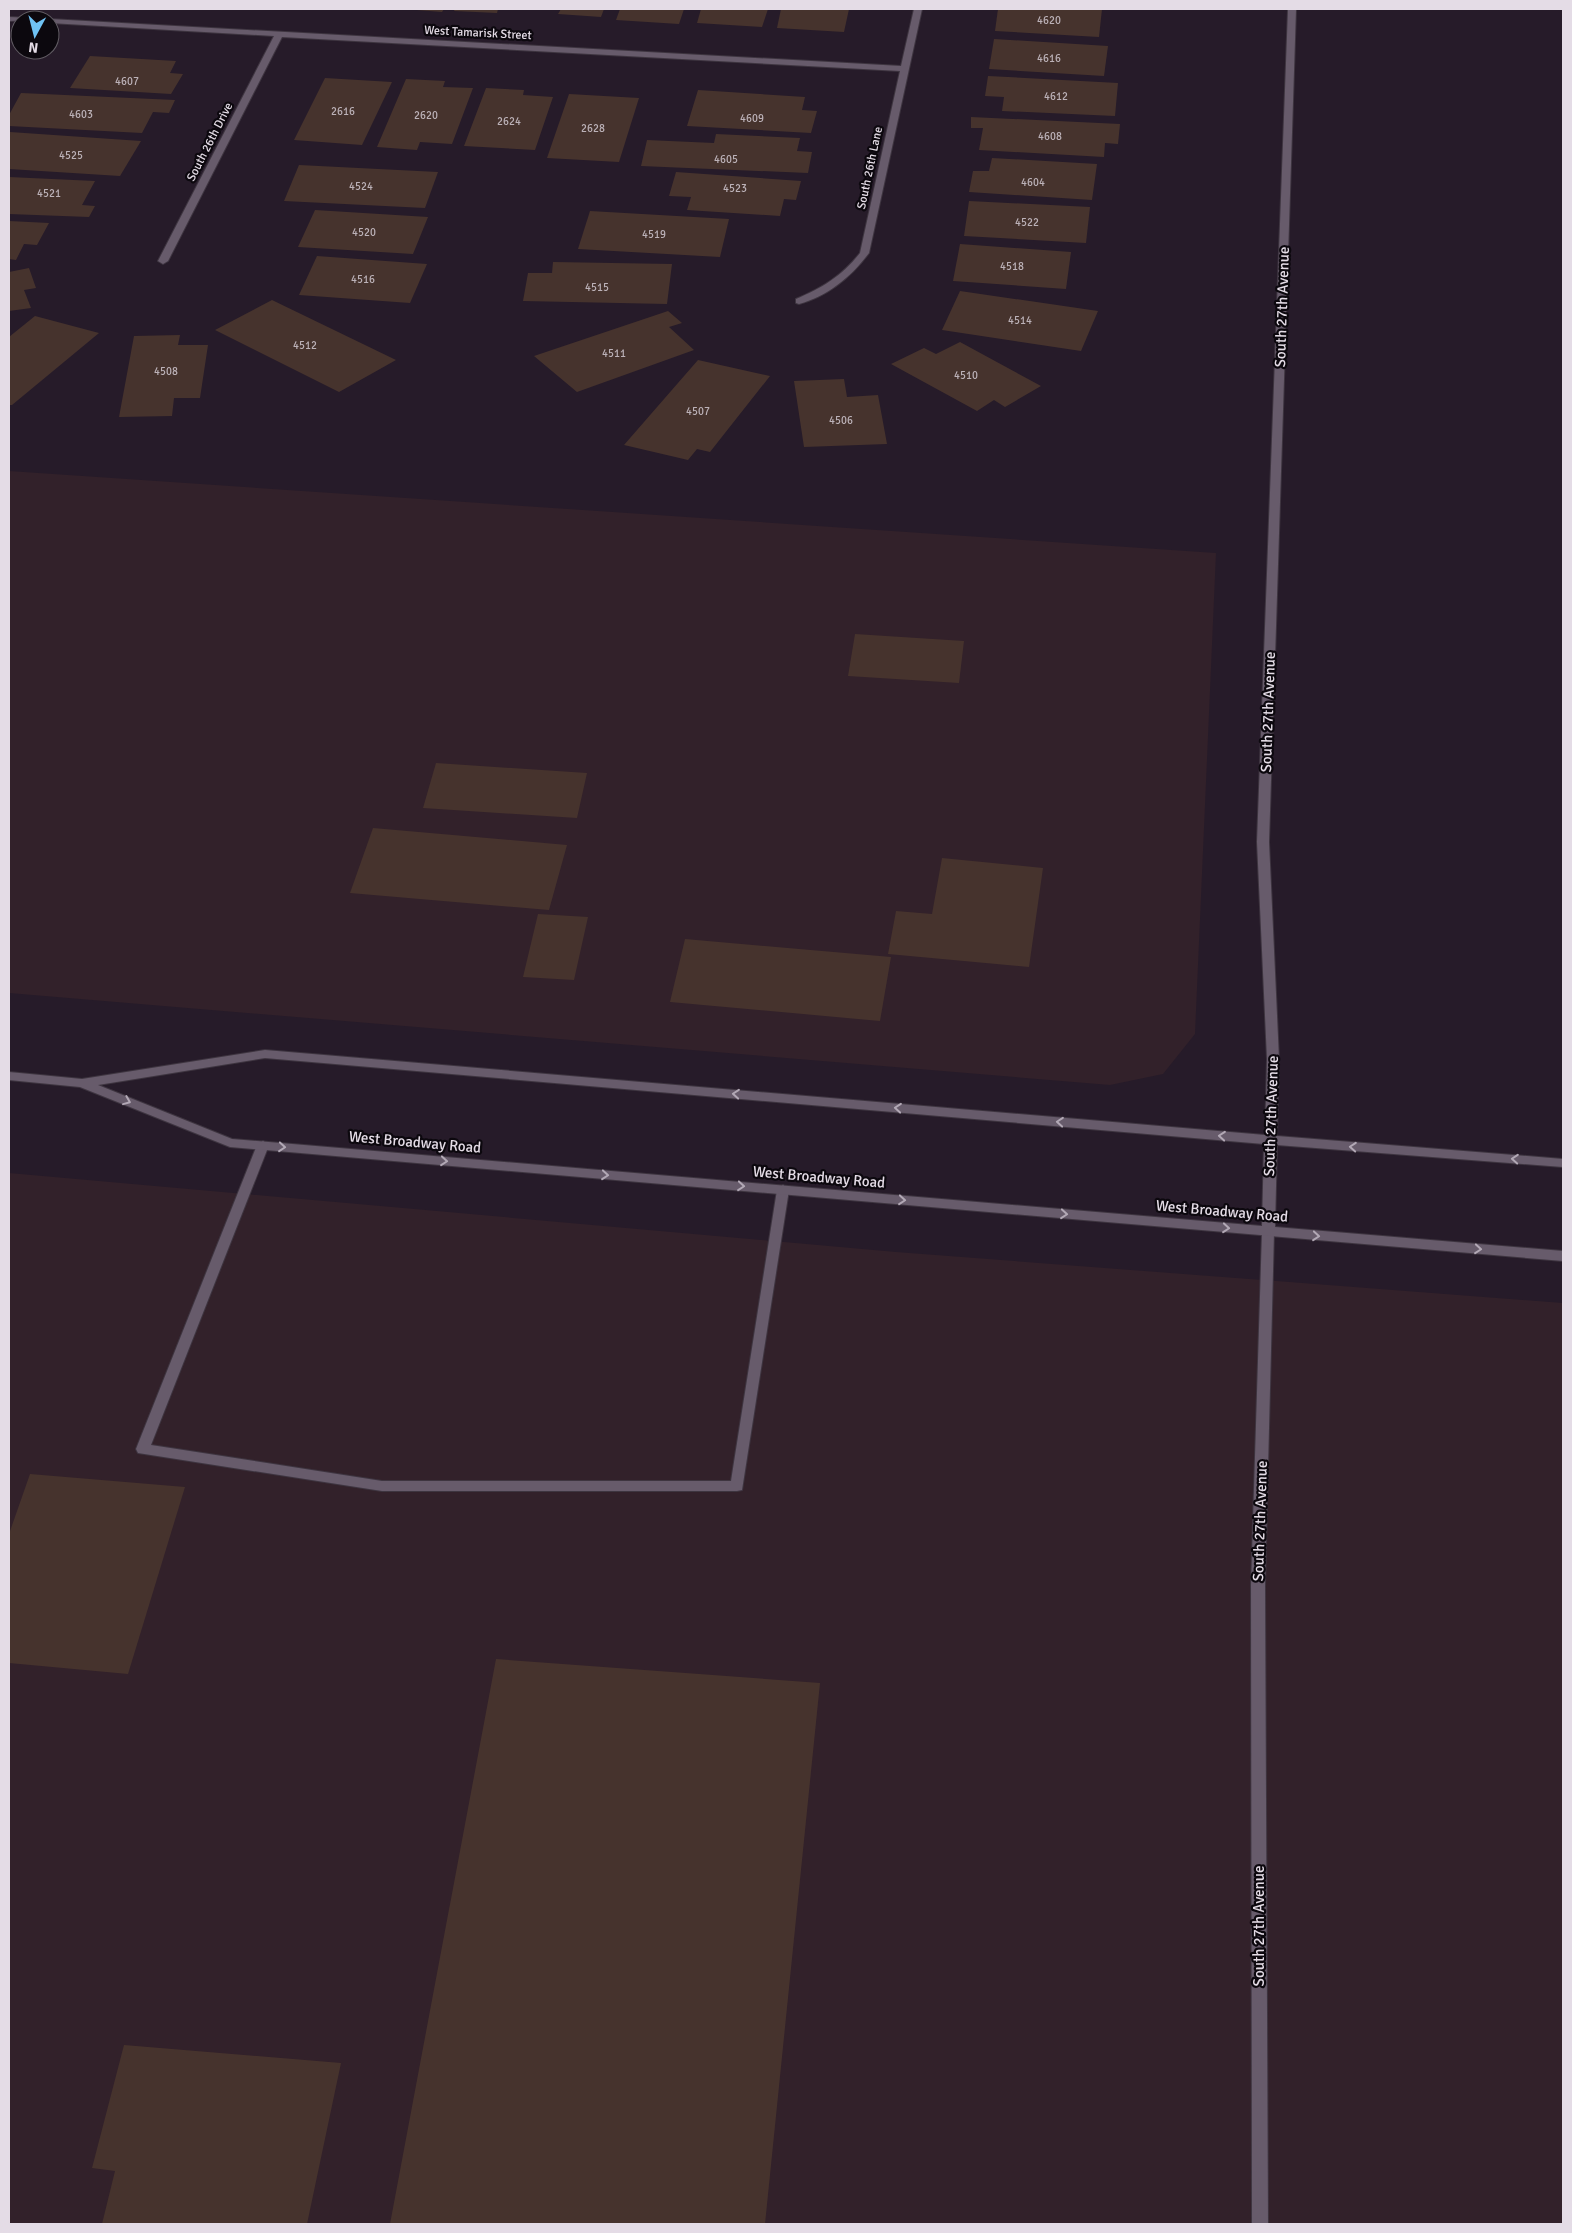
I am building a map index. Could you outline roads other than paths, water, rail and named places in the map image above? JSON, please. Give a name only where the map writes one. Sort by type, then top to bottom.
[{"type":"main road","name":"South 26th Lane","points":[[799,302],[829,288],[849,274],[864,253],[918,9]]},
{"type":"main road","name":"South 27th Avenue","points":[[1260,2224],[1258,1585],[1274,1059],[1263,842],[1292,9]]},
{"type":"main road","name":"West Tamarisk Street","points":[[60,22],[904,69]]},
{"type":"main road","name":"South 26th Drive","points":[[163,261],[279,34]]},
{"type":"main road","name":"West Broadway Road","points":[[9,1076],[82,1083],[265,1054],[1271,1140],[1563,1163]]},
{"type":"main road","name":"West Broadway Road","points":[[82,1083],[230,1142],[1563,1256]]},
{"type":"main road","points":[[263,1145],[143,1449],[382,1486],[737,1486],[782,1190]]}]
